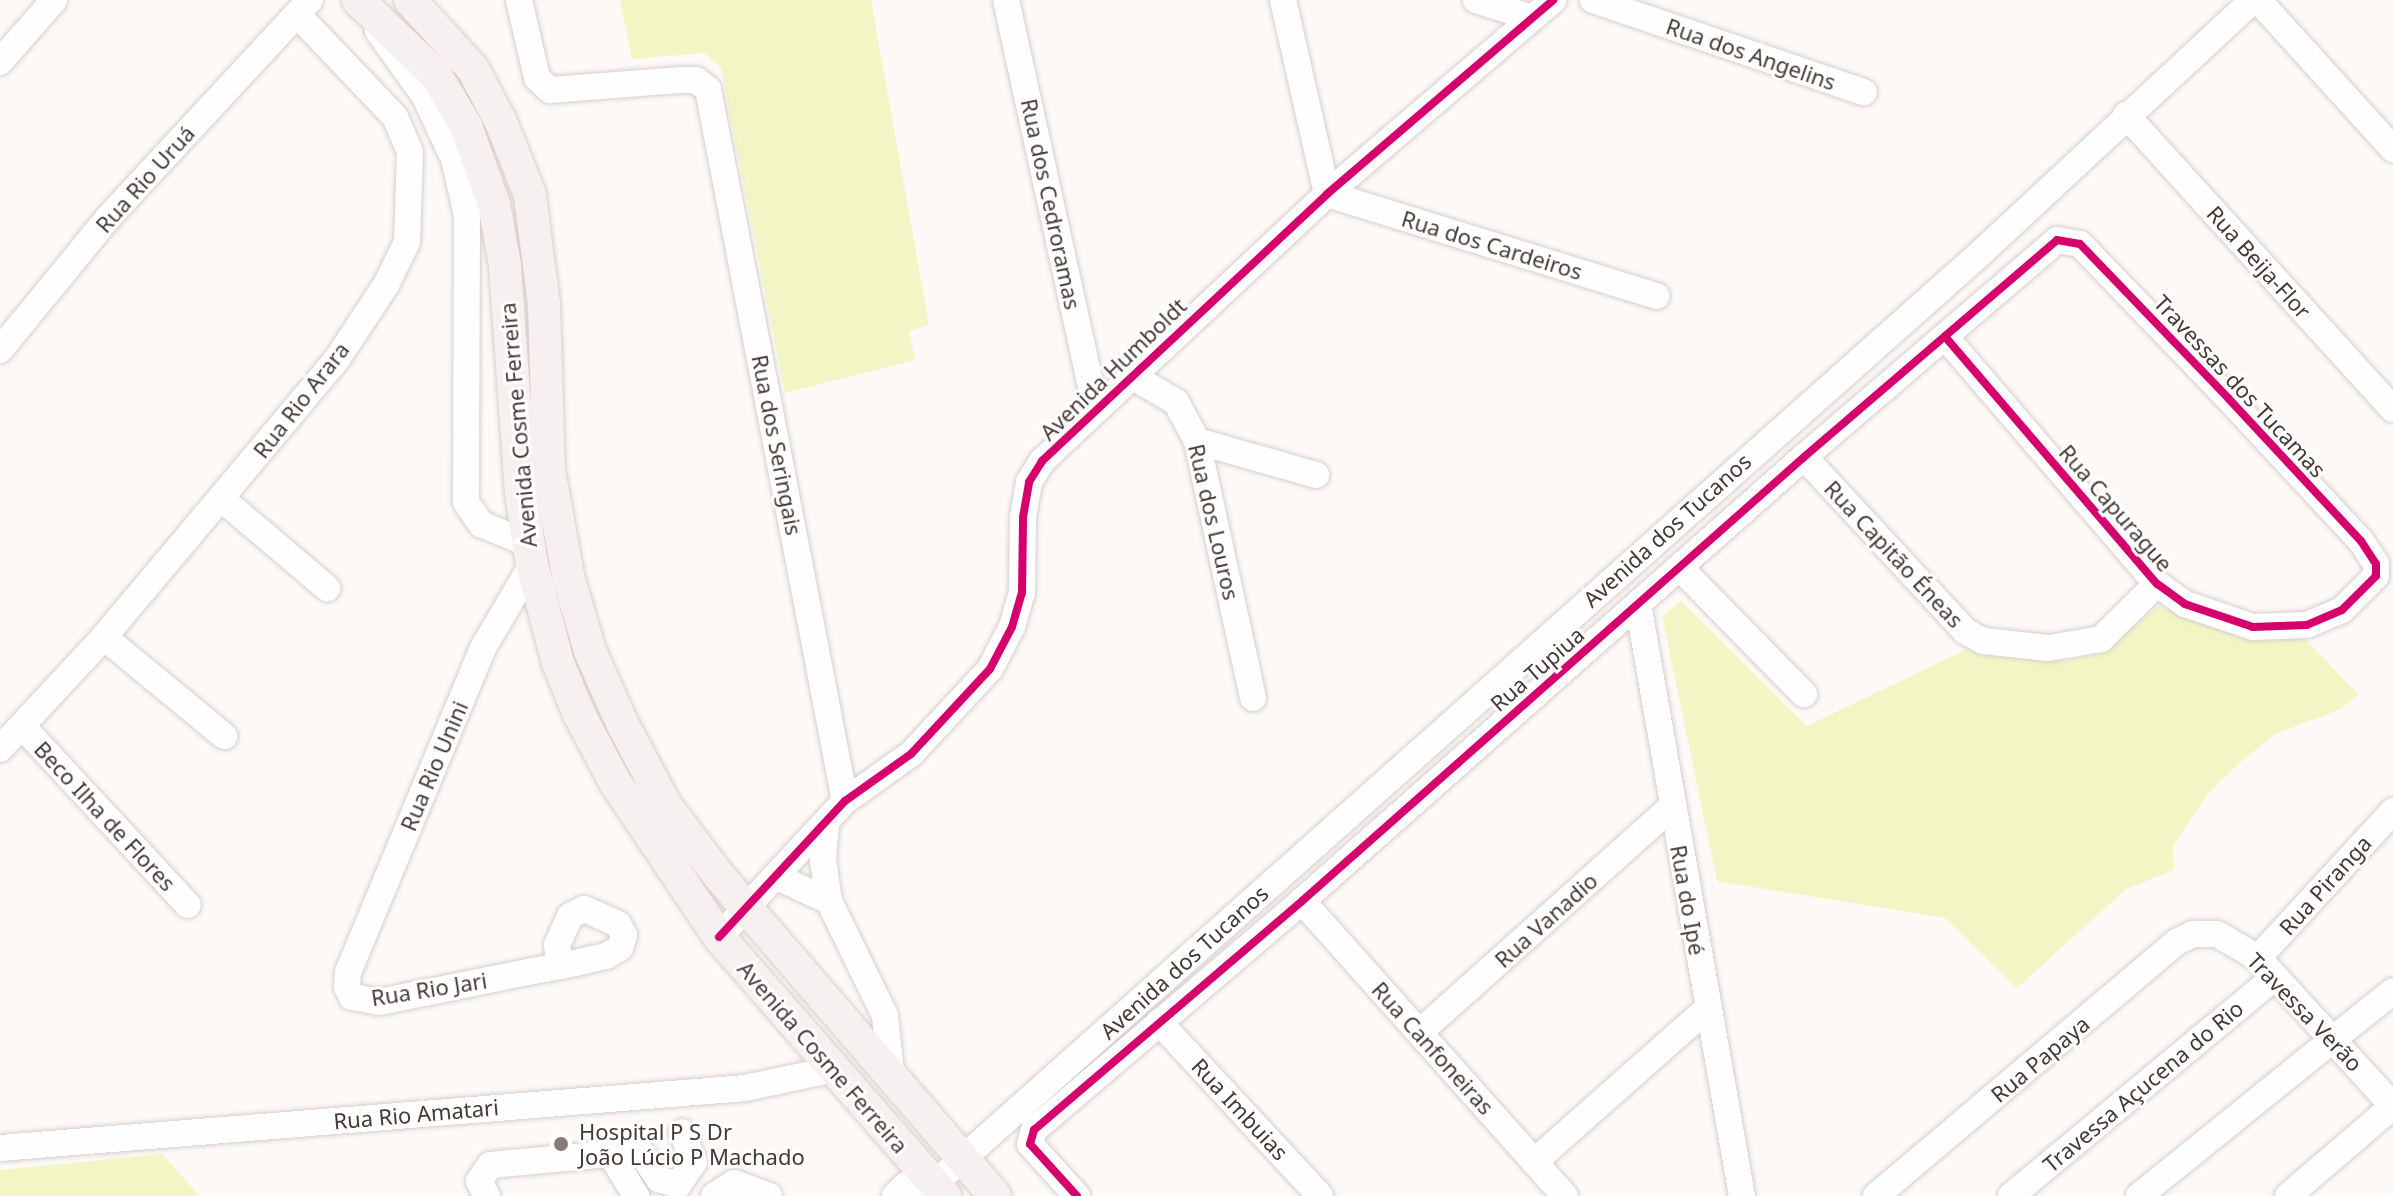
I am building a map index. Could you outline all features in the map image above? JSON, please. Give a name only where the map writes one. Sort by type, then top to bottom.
[{"type":"main road","name":"Avenida Cosme Ferreira","points":[[410,0],[473,69],[501,122],[530,195],[544,304],[549,470],[568,576],[590,651],[666,806],[748,908],[995,1196]]},
{"type":"main road","name":"Avenida Cosme Ferreira","points":[[359,1],[436,75],[466,126],[494,204],[505,265],[530,555],[558,663],[579,714],[615,782],[719,937],[936,1192]]},
{"type":"street","points":[[0,62],[54,0]]},
{"type":"street","name":"Rua dos Seringais","points":[[519,0],[537,78],[550,90],[566,92],[679,80],[696,80],[708,89],[845,801]]},
{"type":"street","name":"Rua dos Cedroramas","points":[[1006,0],[1096,408]]},
{"type":"street","points":[[1283,0],[1327,194]]},
{"type":"street","points":[[1476,0],[1530,17]]},
{"type":"street","name":"Avenida Humboldt","points":[[719,937],[845,801],[911,754],[990,669],[1012,627],[1022,593],[1023,517],[1029,482],[1042,461],[1130,375],[1327,194],[1553,0]]},
{"type":"street","name":"Rua dos Angelins","points":[[1593,0],[1864,92]]},
{"type":"street","points":[[2256,0],[2393,149]]},
{"type":"street","name":"Avenida dos Tucanos","points":[[936,1192],[963,1160],[1983,251],[2126,115],[2256,0]]},
{"type":"street","points":[[359,1],[424,95],[454,159],[467,215],[466,502],[481,524],[530,555]]},
{"type":"street","name":"Rua Rio Uruá","points":[[0,350],[108,218],[304,7]]},
{"type":"street","name":"Rua Rio Arara","points":[[0,749],[104,637],[337,359],[386,285],[407,242],[410,152],[395,117],[304,7]]},
{"type":"street","name":"Rua Beija-Flor","points":[[2126,115],[2393,409]]},
{"type":"street","name":"Rua dos Cardeiros","points":[[1327,194],[1657,296]]},
{"type":"street","name":"Rua Tupiua","points":[[1077,1196],[1030,1144],[1034,1130],[1302,901],[2039,252],[2064,238]]},
{"type":"street","name":"Travessas dos Tucamas","points":[[2064,238],[2080,244],[2228,398],[2361,541],[2377,571]]},
{"type":"street","name":"Rua Capurague","points":[[1945,337],[2157,584],[2201,612],[2253,627],[2294,626],[2342,610],[2362,595],[2377,571]]},
{"type":"street","name":"Rua dos Louros","points":[[1130,375],[1176,402],[1197,441],[1253,698]]},
{"type":"street","points":[[1197,441],[1316,475]]},
{"type":"street","name":"Rua Capitão Éneas","points":[[1804,457],[1965,631],[1983,641],[2049,648],[2101,639],[2157,584]]},
{"type":"street","points":[[222,499],[327,588]]},
{"type":"street","name":"Rua Rio Unini","points":[[348,972],[483,648],[530,555]]},
{"type":"street","points":[[1680,568],[1804,694]]},
{"type":"street","name":"Rua do Ipé","points":[[1638,604],[1742,1196]]},
{"type":"street","points":[[104,637],[224,736]]},
{"type":"street","name":"Beco Ilha de Flores","points":[[22,726],[188,905]]},
{"type":"street","name":"Rua Vanadio","points":[[1420,1032],[1672,807]]},
{"type":"street","name":"Rua Piranga","points":[[2266,968],[2393,811]]},
{"type":"street","points":[[826,825],[823,860],[829,901],[885,1016],[891,1073]]},
{"type":"street","points":[[775,876],[829,901]]},
{"type":"street","name":"Rua Canfoneiras","points":[[1302,901],[1565,1196]]},
{"type":"street","name":"Travessa Verão","points":[[2208,933],[2229,938],[2266,968],[2393,1106]]},
{"type":"street","name":"Rua Papaya","points":[[1876,1196],[2177,942],[2208,933]]},
{"type":"street","name":"Rua Rio Jari","points":[[348,972],[352,997],[379,1002],[560,966]]},
{"type":"street","name":"Travessa Açucena do Rio","points":[[2011,1196],[2266,968]]},
{"type":"street","points":[[2139,1196],[2335,1042],[2393,991]]},
{"type":"street","points":[[1534,1162],[1707,1009]]},
{"type":"street","name":"Rua Imbuias","points":[[1159,1022],[1320,1196]]},
{"type":"street","name":"Rua Rio Amatari","points":[[0,1148],[745,1088],[830,1070]]},
{"type":"street","points":[[2288,1196],[2393,1106]]},
{"type":"street","points":[[487,1196],[479,1181],[490,1165],[640,1151],[659,1179],[678,1185],[694,1162],[682,1132]]},
{"type":"street","points":[[612,1156],[636,1196]]},
{"type":"street","points":[[714,1196],[734,1183],[769,1196]]},
{"type":"street","points":[[895,1196],[906,1185],[936,1192]]},
{"type":"green space","points":[[620,0],[871,0],[929,325],[909,331],[915,360],[785,393],[721,68],[705,53],[632,59]]},
{"type":"green space","points":[[1681,601],[1807,726],[1967,649],[2067,661],[2100,653],[2159,606],[2276,641],[2303,637],[2358,694],[2341,709],[2277,733],[2243,760],[2208,793],[2173,846],[2174,870],[2126,889],[2017,988],[1945,918],[1717,881],[1662,616]]},
{"type":"green space","points":[[162,1154],[200,1196],[0,1196],[0,1170]]},
{"type":"cycle path","points":[[719,937],[845,801],[911,754],[990,669],[1012,627],[1022,593],[1023,517],[1029,482],[1042,461],[1327,194],[1553,0]]},
{"type":"cycle path","points":[[1077,1196],[1030,1144],[1034,1130],[1302,901],[1804,457],[2057,240],[2080,244],[2228,398],[2361,541],[2376,564],[2376,576],[2342,610],[2307,625],[2253,627],[2185,604],[2157,584],[1945,337]]},
{"type":"place","name":"Hospital P S Dr João Lúcio P Machado","points":[[561,1144]]}]
